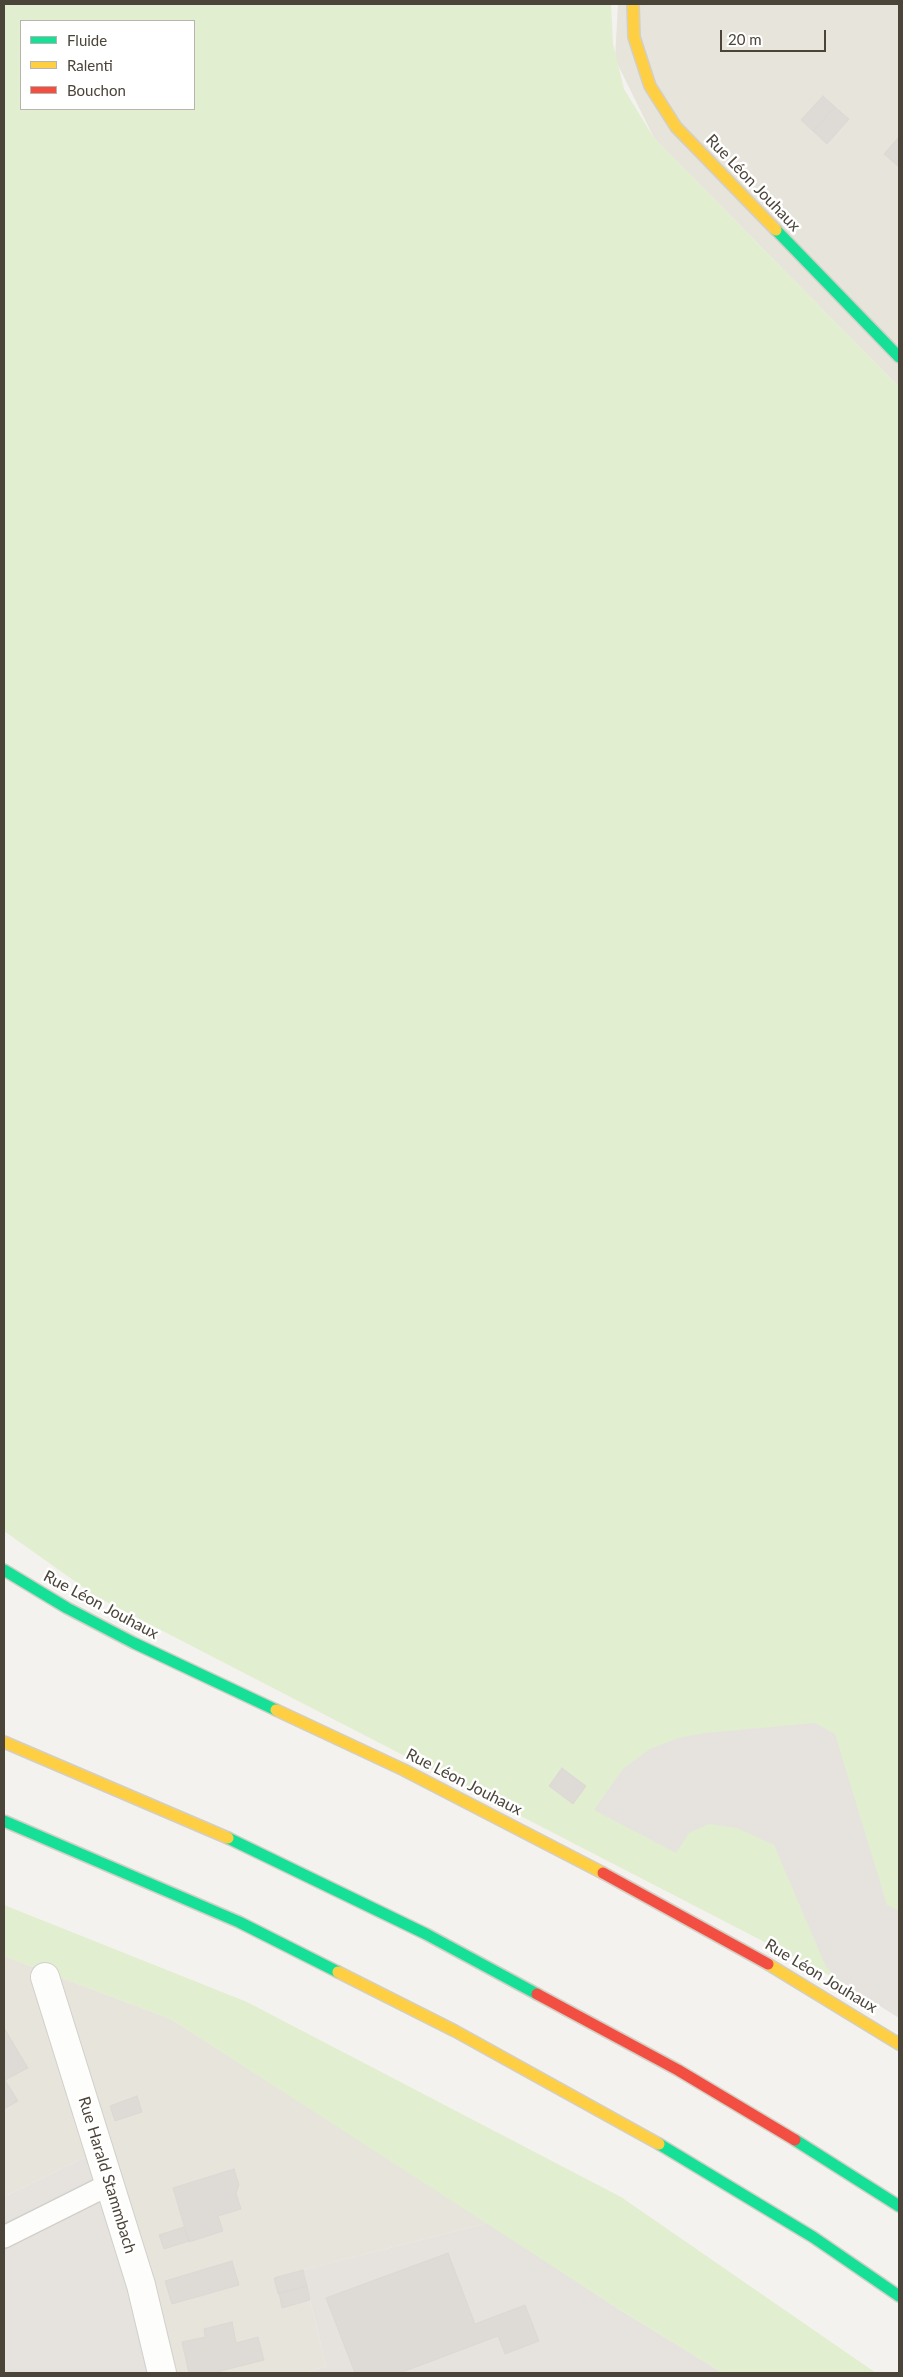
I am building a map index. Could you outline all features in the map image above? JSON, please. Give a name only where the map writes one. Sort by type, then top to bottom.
[{"type":"main road","name":"Rue Léon Jouhaux","points":[[633,4],[634,36],[641,62],[650,86],[676,127],[899,357]]},
{"type":"main road","name":"Rue Léon Jouhaux","points":[[4,1570],[67,1608],[134,1643],[404,1770],[564,1851],[733,1943],[899,2044]]},
{"type":"main road","points":[[4,1742],[182,1816],[300,1871],[426,1934],[678,2070],[851,2174],[899,2206]]},
{"type":"main road","points":[[4,1820],[239,1922],[455,2031],[681,2156],[813,2237],[899,2296]]},
{"type":"street","name":"Rue Harald Stammbach","points":[[46,1977],[143,2291],[162,2373]]},
{"type":"lane","points":[[4,2237],[110,2184]]},
{"type":"shaded area","points":[[618,4],[899,4],[899,387],[654,138],[615,59]]},
{"type":"shaded area","points":[[815,1723],[835,1734],[887,1905],[899,1911],[899,2018],[840,1981],[826,1967],[774,1845],[737,1828],[709,1824],[689,1833],[676,1853],[594,1810],[623,1769],[650,1749],[678,1738],[705,1733]]},
{"type":"shaded area","points":[[4,1956],[171,2019],[488,2223],[303,2270],[326,2366],[306,2373],[162,2373],[99,2150],[4,2197]]},
{"type":"shaded area","points":[[99,2150],[162,2373],[4,2373],[4,2197]]},
{"type":"shaded area","points":[[488,2223],[620,2310],[723,2373],[306,2373],[326,2366],[303,2270]]},
{"type":"shaded area","points":[[69,2287],[76,2317],[105,2313],[117,2373],[4,2373],[4,2301]]},
{"type":"green space","points":[[4,4],[611,4],[613,44],[624,89],[654,138],[899,387],[899,2017],[840,1981],[97,1597],[4,1531]]},
{"type":"green space","points":[[4,1905],[247,2002],[621,2197],[876,2373],[723,2373],[620,2310],[171,2019],[4,1956]]},
{"type":"building","points":[[823,96],[835,107],[813,131],[801,120]]},
{"type":"building","points":[[835,107],[849,119],[827,144],[813,131]]},
{"type":"building","points":[[899,137],[899,167],[884,154]]},
{"type":"building","points":[[562,1768],[586,1786],[573,1804],[549,1786]]},
{"type":"building","points":[[4,2028],[28,2068],[5,2080],[4,2078]]},
{"type":"building","points":[[4,2081],[18,2101],[4,2109]]},
{"type":"building","points":[[137,2096],[142,2112],[115,2121],[110,2106]]},
{"type":"building","points":[[234,2169],[239,2185],[236,2193],[241,2209],[218,2216],[223,2231],[189,2242],[173,2188]]},
{"type":"building","points":[[184,2227],[189,2241],[164,2249],[159,2235]]},
{"type":"building","points":[[448,2253],[475,2324],[525,2305],[539,2341],[505,2354],[498,2336],[400,2373],[355,2373],[326,2298]]},
{"type":"building","points":[[232,2261],[239,2285],[172,2304],[165,2281]]},
{"type":"building","points":[[303,2270],[307,2286],[278,2294],[274,2278]]},
{"type":"building","points":[[307,2286],[310,2300],[282,2308],[279,2293]]},
{"type":"building","points":[[232,2322],[236,2343],[258,2337],[264,2360],[213,2373],[189,2373],[182,2342],[205,2337],[204,2329]]},
{"type":"traffic: fast","points":[[776,230],[899,357]]},
{"type":"traffic: fast","points":[[4,1570],[67,1608],[134,1643],[276,1710]]},
{"type":"traffic: fast","points":[[4,1821],[239,1922],[338,1972]]},
{"type":"traffic: fast","points":[[228,1838],[426,1934],[537,1994]]},
{"type":"traffic: fast","points":[[795,2140],[899,2206]]},
{"type":"traffic: fast","points":[[659,2144],[813,2237],[899,2296]]},
{"type":"traffic: slow","points":[[633,4],[634,37],[650,86],[676,127],[776,230]]},
{"type":"traffic: slow","points":[[276,1710],[404,1770],[603,1873]]},
{"type":"traffic: slow","points":[[4,1742],[228,1838]]},
{"type":"traffic: slow","points":[[768,1964],[899,2044]]},
{"type":"traffic: slow","points":[[338,1972],[455,2031],[659,2144]]},
{"type":"traffic: jam","points":[[603,1873],[768,1964]]},
{"type":"traffic: jam","points":[[537,1994],[678,2070],[795,2140]]}]
